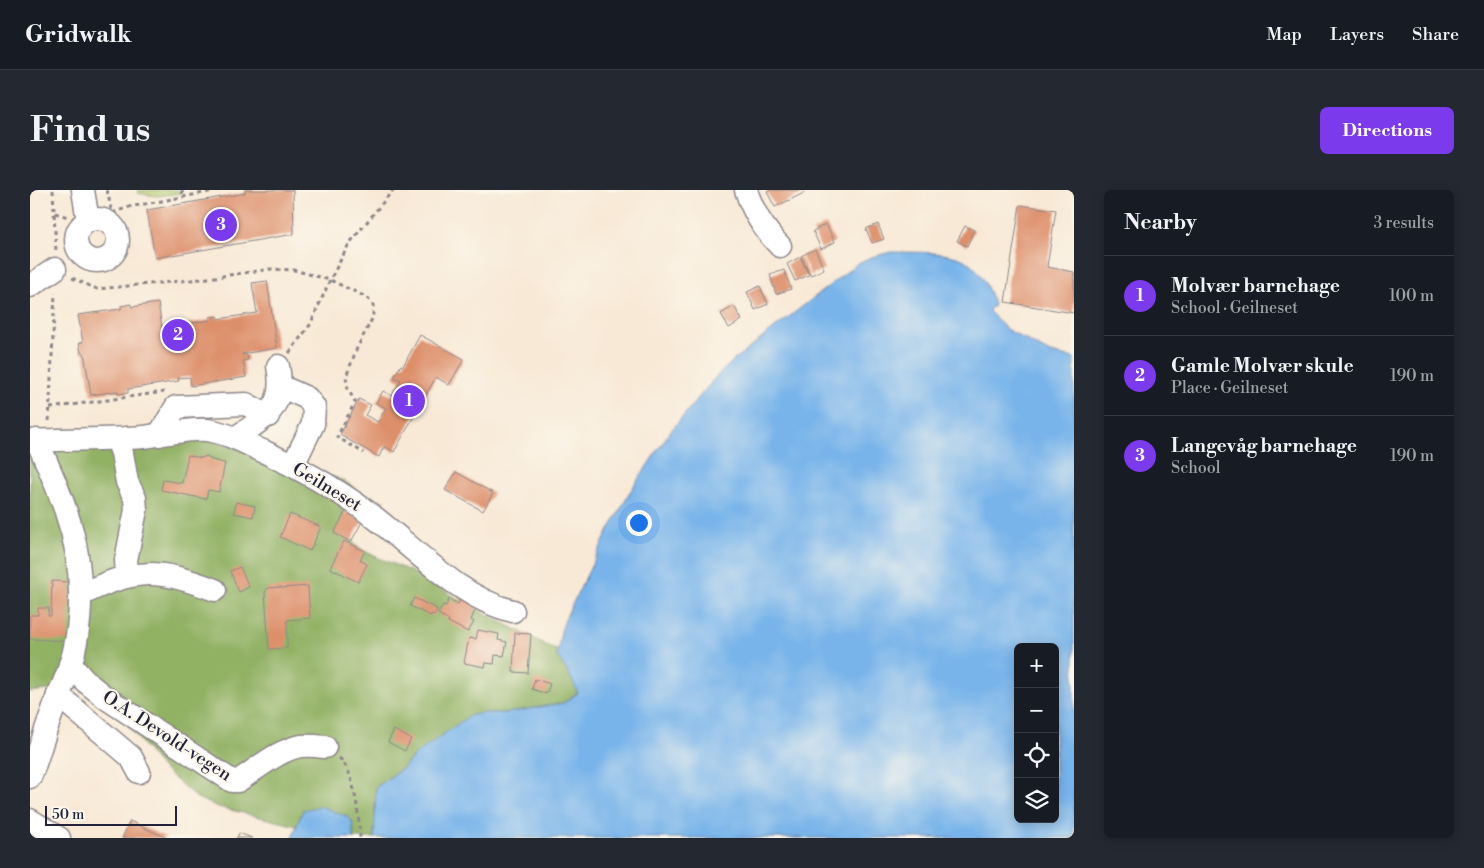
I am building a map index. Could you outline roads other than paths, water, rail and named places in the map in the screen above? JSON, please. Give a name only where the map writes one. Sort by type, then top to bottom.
[{"type":"street","points":[[81,220],[83,190]]},
{"type":"street","points":[[746,190],[762,225],[780,246]]},
{"type":"street","points":[[30,286],[56,269]]},
{"type":"street","points":[[235,438],[268,416],[278,399],[279,376],[307,398],[314,407],[313,424],[293,465]]},
{"type":"street","points":[[159,436],[176,407],[246,404],[268,416]]},
{"type":"street","name":"Geilneset","points":[[39,440],[117,439],[201,430],[235,438],[293,465],[336,489],[476,597],[498,608],[513,611]]},
{"type":"street","points":[[117,439],[127,482],[135,498],[136,510],[126,560],[127,576]]},
{"type":"street","points":[[30,777],[38,759],[44,736],[70,664],[76,638],[81,595],[74,540],[66,512],[39,440]]},
{"type":"street","points":[[81,595],[127,576],[154,573],[188,580],[215,590]]},
{"type":"street","name":"O.A. Devold-vegen","points":[[70,664],[85,681],[106,698],[232,781],[238,781],[276,756],[292,748],[324,747]]},
{"type":"street","name":"O.A. Devold-vegen","points":[[58,695],[131,757],[139,772]]},
{"type":"street","points":[[30,821],[59,838]]},
{"type":"water","points":[[891,252],[946,254],[966,261],[977,270],[988,289],[994,303],[989,311],[1006,329],[1050,353],[1074,358],[1074,838],[374,838],[376,787],[403,768],[416,754],[469,716],[481,713],[507,713],[563,703],[578,693],[557,655],[561,631],[609,530],[633,487],[669,433],[715,378],[734,360],[858,263],[871,257]]},
{"type":"water","points":[[320,806],[348,817],[353,823],[353,838],[292,838],[303,810]]},
{"type":"place","name":"Langevåg barnehage","points":[[221,225]]},
{"type":"place","name":"Gamle Molvær skule","points":[[178,335]]},
{"type":"place","name":"Molvær barnehage","points":[[409,401]]}]
